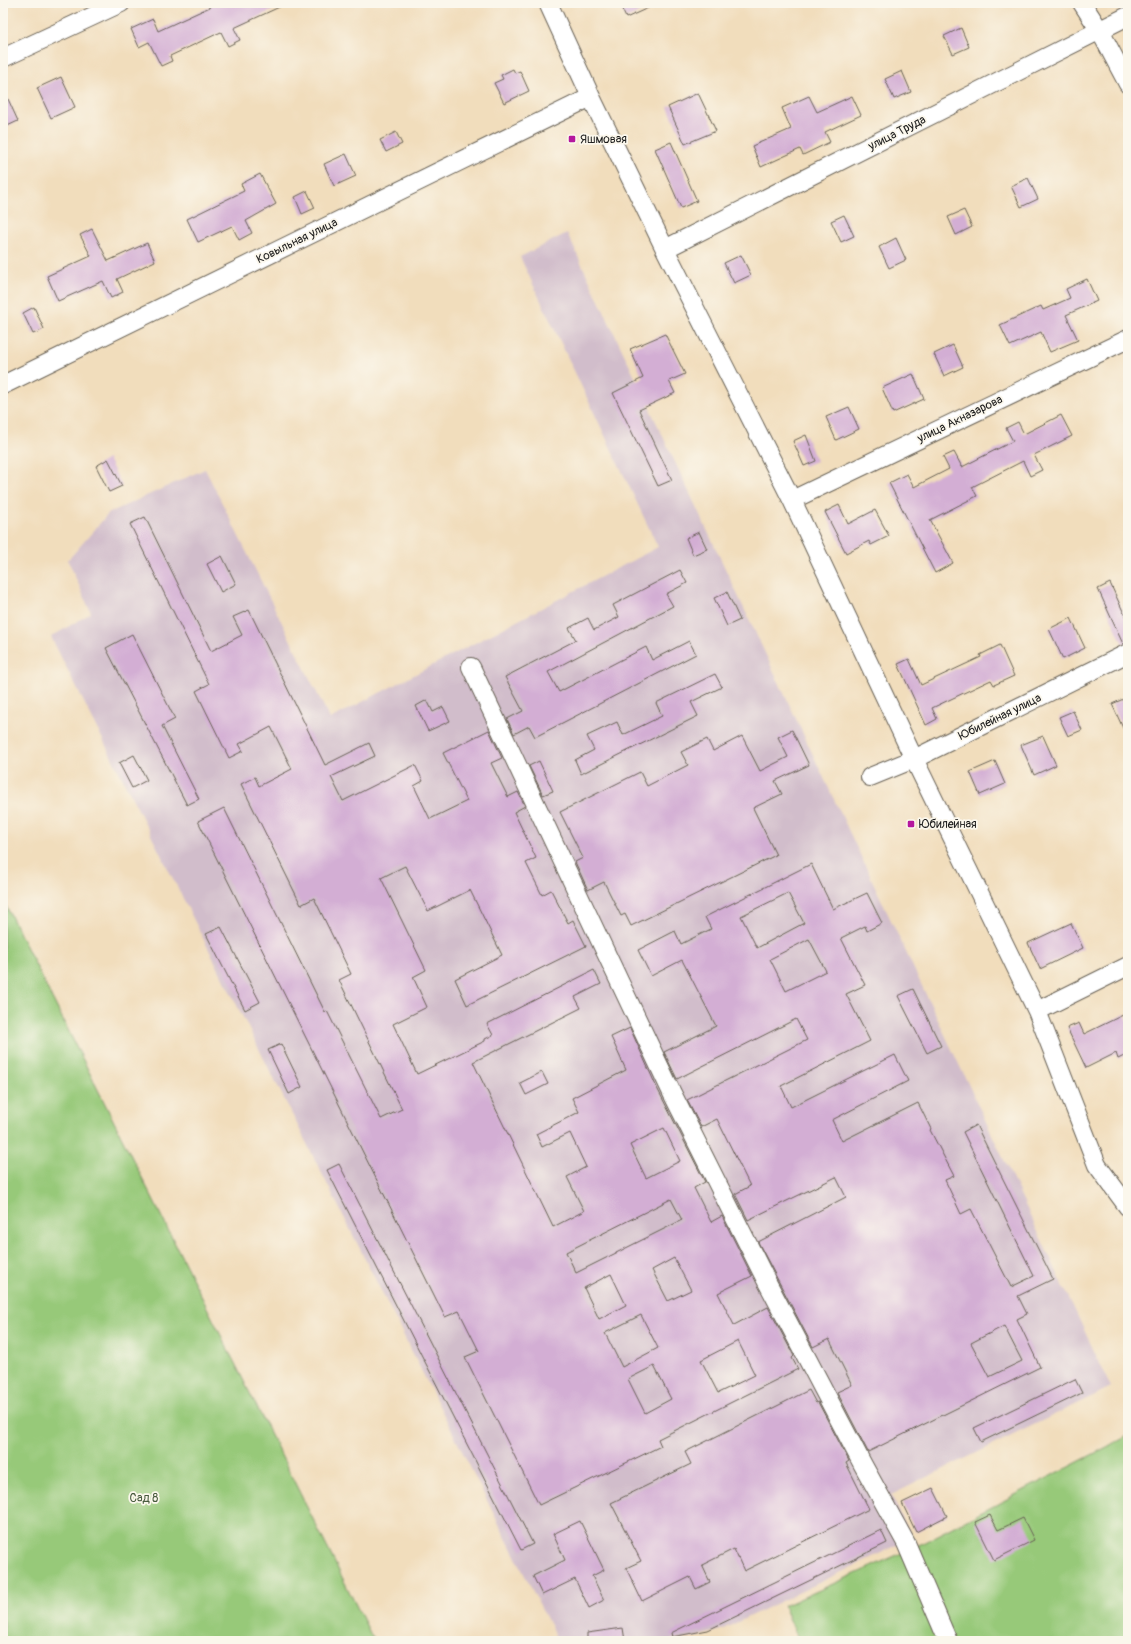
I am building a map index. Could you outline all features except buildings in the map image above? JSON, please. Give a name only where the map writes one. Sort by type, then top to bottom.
[{"type":"street","points":[[3,58],[121,3]]},
{"type":"street","points":[[548,3],[591,97],[665,249],[792,500],[914,759],[1037,1011],[1097,1165],[1128,1207]]},
{"type":"street","points":[[1082,3],[1100,31],[1128,84]]},
{"type":"street","name":"улица Труда","points":[[665,249],[1128,16]]},
{"type":"street","name":"Ковыльная улица","points":[[3,385],[591,97]]},
{"type":"street","name":"улица Акназарова","points":[[792,500],[1128,339]]},
{"type":"street","name":"Юбилейная улица","points":[[870,777],[914,759],[1128,653]]},
{"type":"street","points":[[471,667],[672,1093],[771,1288],[906,1544],[948,1641]]},
{"type":"street","points":[[1037,1011],[1128,966]]},
{"type":"shaded area","points":[[567,233],[1111,1387],[891,1495],[912,1538],[721,1630],[692,1638],[663,1641],[558,1641],[51,637],[91,613],[68,560],[109,513],[205,469],[330,719],[658,547],[520,257]]},
{"type":"green space","name":"Сад 8","points":[[3,900],[374,1641],[3,1641]]},
{"type":"green space","points":[[1128,1436],[1128,1641],[799,1641],[784,1606],[915,1547]]},
{"type":"place","name":"Яшмовая","points":[[572,139]]},
{"type":"place","name":"Юбилейная","points":[[911,824]]}]
